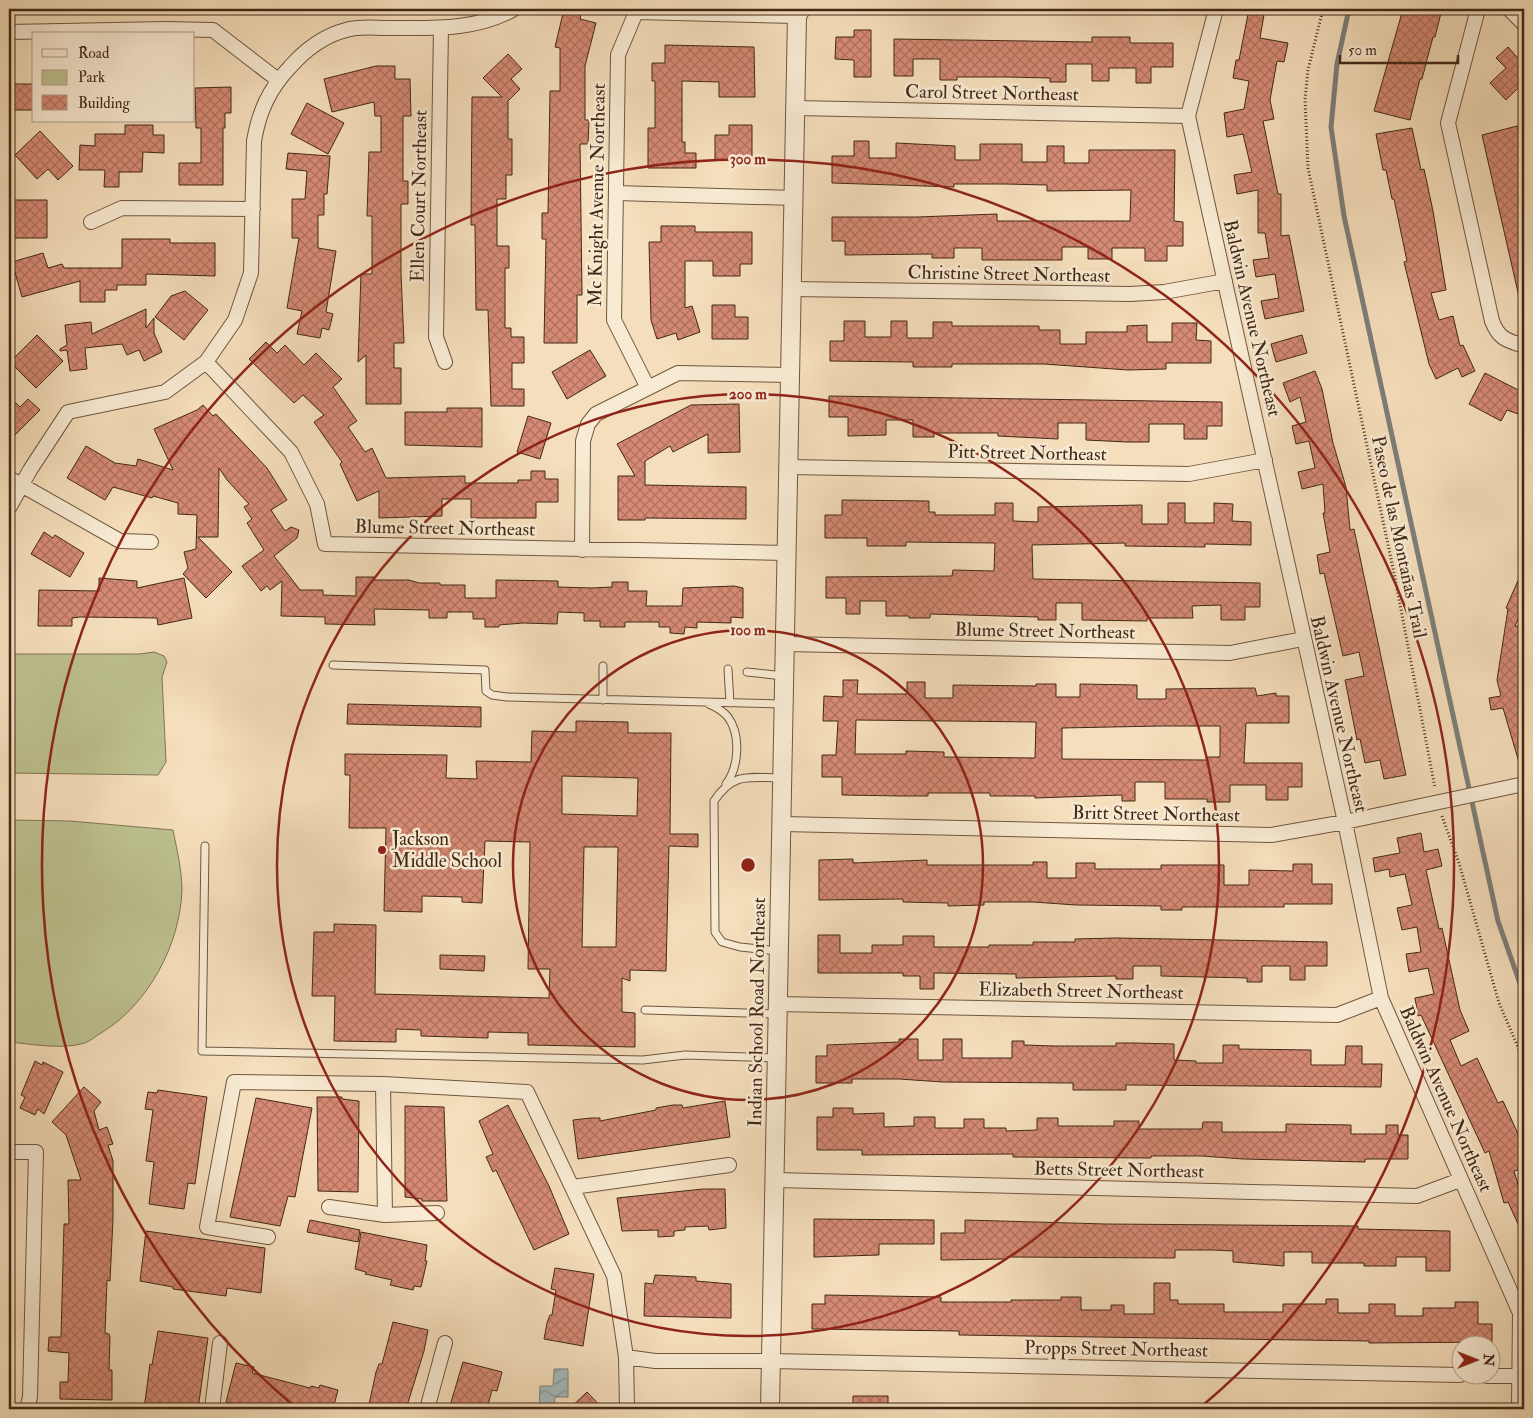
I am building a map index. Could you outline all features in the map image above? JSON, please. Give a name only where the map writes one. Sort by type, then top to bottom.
[{"type":"street","points":[[9,508],[15,482],[68,412],[165,392],[206,362],[235,320],[251,273],[254,142],[258,122],[263,105],[278,80],[303,52],[318,42],[346,30],[361,28],[441,28],[478,24],[498,18],[514,9]]},
{"type":"street","name":"Baldwin Avenue Northeast","points":[[1216,9],[1188,116],[1345,822],[1381,998],[1520,1313],[1519,1409]]},
{"type":"street","points":[[1478,9],[1448,123],[1492,321],[1497,334],[1509,341],[1524,346]]},
{"type":"street","points":[[1509,9],[1524,24]]},
{"type":"street","points":[[634,10],[797,11]]},
{"type":"street","name":"Mc Knight Avenue Northeast","points":[[634,10],[618,55],[614,320],[648,388]]},
{"type":"street","name":"Indian School Road Northeast","points":[[770,1409],[797,11]]},
{"type":"street","name":"Ellen Court Northeast","points":[[441,28],[436,337],[445,362]]},
{"type":"street","points":[[9,32],[214,30],[278,80]]},
{"type":"street","name":"Carol Street Northeast","points":[[795,108],[1188,116]]},
{"type":"street","points":[[616,193],[794,198]]},
{"type":"street","points":[[91,222],[122,208],[253,209]]},
{"type":"street","name":"Christine Street Northeast","points":[[792,289],[1130,294],[1164,292],[1225,281]]},
{"type":"street","name":"Blume Street Northeast","points":[[206,362],[291,452],[317,504],[325,544],[787,553]]},
{"type":"street","points":[[582,550],[583,441],[588,424],[596,414],[678,373],[790,375]]},
{"type":"street","name":"Pitt Street Northeast","points":[[788,467],[1189,474],[1265,460]]},
{"type":"street","points":[[15,482],[120,540],[151,542]]},
{"type":"street","name":"Blume Street Northeast","points":[[785,644],[1230,653],[1303,639]]},
{"type":"street","name":"Britt Street Northeast","points":[[782,824],[1271,835],[1345,822],[1524,784]]},
{"type":"street","name":"Elizabeth Street Northeast","points":[[777,1009],[1337,1015],[1381,998]]},
{"type":"street","points":[[268,1237],[207,1227],[234,1082],[383,1084],[527,1092],[574,1187],[614,1276],[626,1357],[627,1409]]},
{"type":"street","points":[[383,1084],[385,1215]]},
{"type":"street","points":[[9,1152],[36,1152],[30,1397],[27,1409]]},
{"type":"street","points":[[574,1187],[728,1165]]},
{"type":"street","name":"Betts Street Northeast","points":[[775,1180],[1417,1196],[1460,1180]]},
{"type":"street","points":[[329,1207],[385,1215],[437,1213]]},
{"type":"street","points":[[212,1409],[220,1343]]},
{"type":"street","points":[[427,1409],[445,1343]]},
{"type":"street","name":"Propps Street Northeast","points":[[626,1357],[655,1361],[771,1361],[1450,1375]]},
{"type":"street","points":[[1500,1376],[1520,1376]]},
{"type":"lane","points":[[333,665],[485,670],[486,691],[492,695],[603,700],[784,704]]},
{"type":"lane","points":[[603,700],[604,666]]},
{"type":"lane","points":[[728,669],[730,702]]},
{"type":"lane","points":[[747,672],[784,676]]},
{"type":"lane","points":[[706,702],[727,715],[734,733],[734,767],[731,777],[714,801],[715,932],[722,942],[740,947],[779,951]]},
{"type":"lane","points":[[723,787],[739,777],[782,778]]},
{"type":"lane","points":[[205,846],[202,1051],[643,1060],[685,1056],[777,1058]]},
{"type":"lane","points":[[645,1010],[777,1009]]},
{"type":"path","name":"Paseo de las Montañas Trail","points":[[1322,9],[1308,70],[1305,99],[1308,168],[1394,573],[1438,803],[1458,863],[1499,1003],[1524,1061]]},
{"type":"green space","points":[[154,652],[164,656],[167,662],[162,677],[166,762],[158,775],[9,773],[9,654],[140,654]]},
{"type":"green space","points":[[9,820],[70,821],[173,830],[182,890],[180,911],[168,952],[147,990],[133,1007],[118,1021],[85,1043],[57,1046],[9,1042]]},
{"type":"water","points":[[554,1369],[568,1369],[568,1397],[555,1397],[554,1409],[539,1409],[540,1386],[553,1386]]},
{"type":"building","points":[[564,9],[582,9],[580,19],[596,23],[585,66],[585,120],[589,120],[588,144],[580,144],[582,295],[577,295],[577,343],[544,343],[546,239],[542,239],[542,213],[548,213],[550,91],[560,91],[560,48],[555,47]]},
{"type":"building","points":[[1249,9],[1265,9],[1260,38],[1288,43],[1284,62],[1277,61],[1270,100],[1274,119],[1263,121],[1278,194],[1281,194],[1281,236],[1289,235],[1304,311],[1265,319],[1261,301],[1279,298],[1275,274],[1256,277],[1253,260],[1269,258],[1265,233],[1258,233],[1258,190],[1237,194],[1234,175],[1252,172],[1243,134],[1227,137],[1224,113],[1244,109],[1249,81],[1233,78],[1236,60],[1239,60]]},
{"type":"building","points":[[1403,9],[1424,12],[1425,9],[1442,9],[1422,79],[1420,79],[1410,120],[1374,111]]},
{"type":"building","points":[[854,30],[871,30],[871,77],[854,77],[854,60],[835,59],[836,37],[854,37]]},
{"type":"building","points":[[1092,37],[1130,37],[1130,43],[1173,43],[1173,67],[1151,67],[1151,83],[1136,83],[1136,68],[1109,68],[1109,81],[1092,81],[1092,64],[1066,64],[1066,82],[1050,82],[1050,78],[1006,77],[957,77],[957,80],[940,80],[940,59],[913,59],[913,76],[894,76],[894,39],[1092,42]]},
{"type":"building","points":[[665,45],[754,47],[755,97],[719,97],[719,82],[682,81],[682,142],[685,142],[685,153],[696,153],[696,168],[648,168],[648,128],[655,128],[655,81],[652,81],[652,63],[665,63]]},
{"type":"building","points":[[1508,47],[1524,65],[1524,82],[1506,100],[1490,83],[1506,68],[1496,58]]},
{"type":"building","points":[[508,54],[522,69],[511,79],[520,89],[508,101],[508,139],[512,139],[512,175],[506,175],[506,199],[497,199],[497,246],[509,246],[509,268],[505,268],[505,328],[511,328],[511,337],[524,337],[524,363],[512,363],[512,389],[524,389],[524,406],[491,406],[488,310],[476,310],[475,225],[471,225],[472,97],[502,97],[483,78]]},
{"type":"building","points":[[376,66],[395,66],[395,79],[410,79],[411,116],[403,116],[403,181],[408,181],[408,204],[401,204],[401,274],[404,343],[394,343],[394,368],[401,368],[401,404],[366,404],[366,355],[358,362],[361,274],[372,274],[372,216],[367,216],[369,152],[381,152],[381,116],[375,116],[374,102],[332,112],[324,79]]},
{"type":"building","points":[[10,84],[32,84],[32,110],[10,110]]},
{"type":"building","points":[[231,87],[231,113],[225,113],[225,128],[223,128],[223,185],[179,185],[179,163],[201,163],[201,128],[196,128],[195,88]]},
{"type":"building","points":[[307,103],[344,123],[328,154],[291,134]]},
{"type":"building","points":[[125,125],[153,125],[153,135],[164,135],[164,153],[143,152],[142,172],[119,172],[119,187],[104,187],[105,170],[79,170],[80,145],[95,146],[95,134],[125,134]]},
{"type":"building","points":[[729,125],[752,125],[752,160],[715,160],[715,135],[729,135]]},
{"type":"building","points":[[1517,126],[1524,156],[1524,300],[1520,301],[1482,135]]},
{"type":"building","points":[[1412,128],[1421,170],[1424,169],[1433,211],[1446,290],[1431,293],[1439,320],[1453,316],[1460,346],[1463,345],[1475,371],[1462,377],[1458,368],[1436,379],[1429,364],[1404,262],[1407,261],[1394,199],[1392,199],[1386,170],[1383,170],[1376,134]]},
{"type":"building","points":[[40,131],[73,166],[58,180],[48,169],[37,179],[15,155]]},
{"type":"building","points":[[854,141],[869,141],[869,158],[896,158],[896,143],[955,146],[955,160],[980,160],[980,144],[1022,144],[1022,162],[1047,162],[1047,146],[1064,146],[1064,163],[1089,163],[1089,150],[1175,150],[1174,221],[1183,222],[1183,246],[1167,246],[1167,261],[1145,261],[1145,248],[1112,248],[1112,259],[1088,259],[1088,247],[1062,247],[1062,260],[982,260],[982,248],[954,248],[954,258],[932,258],[932,254],[845,255],[845,241],[832,241],[832,217],[917,217],[997,214],[997,221],[1130,221],[1131,190],[1047,191],[1047,185],[1005,184],[954,184],[954,187],[832,183],[832,156],[854,156]]},
{"type":"building","points":[[288,153],[330,156],[327,194],[324,194],[324,215],[318,215],[318,248],[336,251],[326,312],[333,314],[329,330],[322,328],[320,338],[297,334],[302,311],[287,308],[299,238],[292,238],[292,199],[305,199],[307,171],[286,169]]},
{"type":"building","points":[[10,200],[47,200],[47,238],[10,238]]},
{"type":"building","points":[[661,226],[695,226],[695,232],[752,232],[752,264],[740,264],[740,276],[713,276],[713,261],[685,261],[685,308],[692,306],[700,332],[678,340],[676,333],[657,339],[651,320],[649,242],[661,242]]},
{"type":"building","points":[[122,239],[170,239],[170,243],[215,243],[215,276],[146,274],[146,285],[117,285],[117,290],[105,290],[105,302],[80,302],[80,281],[22,297],[12,262],[43,253],[48,268],[62,264],[64,268],[122,268]]},
{"type":"building","points":[[185,291],[208,310],[184,340],[155,317],[171,296]]},
{"type":"building","points":[[712,305],[735,305],[735,317],[748,317],[748,339],[712,339]]},
{"type":"building","points":[[146,309],[146,328],[154,318],[154,333],[162,352],[144,361],[139,350],[127,355],[122,344],[85,348],[87,369],[70,371],[67,350],[60,351],[60,349],[67,345],[65,325],[91,322],[92,334]]},
{"type":"building","points":[[844,321],[865,321],[865,337],[891,337],[891,321],[907,321],[907,338],[933,338],[933,322],[952,322],[952,326],[1039,326],[1039,330],[1060,330],[1060,344],[1086,344],[1086,332],[1127,332],[1127,326],[1147,325],[1147,342],[1172,342],[1172,323],[1197,323],[1196,340],[1211,341],[1211,363],[1166,363],[1166,369],[1128,370],[1044,364],[952,364],[952,367],[913,367],[913,362],[830,361],[830,341],[844,341]]},
{"type":"building","points":[[37,335],[63,361],[36,388],[10,362]]},
{"type":"building","points":[[1302,335],[1307,353],[1276,362],[1271,344]]},
{"type":"building","points":[[266,342],[277,353],[285,345],[304,365],[316,353],[342,379],[333,387],[357,421],[348,427],[365,452],[372,448],[386,478],[465,476],[465,483],[518,483],[518,480],[531,480],[531,471],[545,471],[545,479],[558,479],[558,502],[536,502],[536,518],[471,518],[471,499],[442,499],[442,516],[379,518],[379,491],[357,501],[340,464],[342,462],[314,422],[324,415],[303,395],[294,403],[249,359]]},
{"type":"building","points":[[590,350],[606,376],[567,399],[552,372]]},
{"type":"building","points":[[1315,371],[1322,389],[1333,443],[1346,487],[1350,530],[1354,529],[1406,775],[1384,779],[1380,760],[1365,763],[1360,739],[1357,740],[1345,680],[1364,676],[1359,652],[1343,656],[1324,573],[1320,574],[1317,555],[1330,552],[1323,513],[1325,513],[1323,484],[1302,489],[1298,472],[1315,468],[1309,441],[1296,444],[1292,426],[1306,422],[1300,397],[1290,402],[1283,383]]},
{"type":"building","points":[[1485,373],[1524,393],[1524,416],[1507,410],[1501,421],[1469,404]]},
{"type":"building","points":[[9,396],[20,407],[28,399],[40,410],[9,441]]},
{"type":"building","points":[[829,396],[1222,402],[1222,426],[1207,426],[1207,439],[1184,439],[1184,424],[1149,424],[1149,442],[1127,442],[1086,440],[1086,423],[1058,423],[1058,439],[998,436],[998,433],[934,433],[934,437],[913,437],[913,420],[886,420],[886,435],[848,436],[848,417],[829,417]]},
{"type":"building","points":[[739,404],[740,452],[708,453],[708,434],[673,452],[670,446],[645,461],[645,485],[746,487],[746,519],[645,518],[645,520],[618,520],[618,476],[635,476],[617,444],[691,405]]},
{"type":"building","points":[[203,405],[213,416],[216,414],[267,468],[287,500],[271,510],[285,531],[291,527],[299,530],[297,538],[274,556],[300,590],[323,590],[323,595],[356,596],[356,577],[374,577],[374,580],[409,580],[419,583],[440,583],[440,585],[465,585],[465,598],[496,598],[496,580],[558,581],[558,587],[592,588],[612,587],[612,582],[628,582],[628,591],[647,591],[646,606],[682,606],[683,588],[734,586],[743,588],[743,618],[731,617],[731,623],[697,622],[697,628],[685,627],[684,634],[670,633],[670,627],[659,627],[659,622],[625,622],[625,627],[600,627],[600,621],[584,621],[584,613],[558,612],[557,624],[523,623],[499,625],[499,627],[485,627],[485,619],[473,619],[473,612],[447,612],[447,618],[429,618],[429,610],[374,609],[375,625],[325,624],[325,617],[281,616],[282,581],[270,590],[267,586],[261,591],[242,566],[264,550],[247,523],[252,519],[244,507],[249,504],[227,480],[219,468],[218,537],[198,537],[232,572],[206,598],[183,574],[188,568],[184,552],[196,549],[197,515],[178,514],[178,503],[113,487],[105,500],[67,478],[86,446],[115,463],[136,466],[138,459],[173,470],[154,429],[197,410]]},
{"type":"building","points":[[447,408],[482,408],[482,447],[405,445],[405,412],[447,412]]},
{"type":"building","points":[[528,416],[551,423],[540,459],[517,452]]},
{"type":"building","points":[[842,500],[929,501],[929,512],[935,512],[935,515],[995,515],[995,503],[1013,503],[1013,521],[1038,522],[1038,507],[1142,505],[1142,524],[1168,524],[1168,503],[1185,503],[1185,523],[1214,523],[1214,503],[1233,504],[1232,521],[1251,522],[1251,545],[1205,544],[1205,547],[1125,546],[1125,543],[1032,545],[1033,579],[1260,583],[1260,607],[1245,607],[1245,620],[1221,620],[1221,605],[1192,606],[1193,618],[1147,618],[1147,621],[1082,620],[1082,603],[1056,603],[1056,620],[1038,620],[1038,617],[930,614],[930,618],[886,616],[886,601],[860,601],[860,614],[846,614],[846,598],[826,598],[826,577],[952,576],[953,570],[994,571],[995,543],[906,542],[906,546],[867,546],[867,538],[825,538],[825,515],[842,515]]},
{"type":"building","points":[[44,532],[53,538],[55,535],[84,553],[70,577],[31,554]]},
{"type":"building","points":[[1524,567],[1524,605],[1515,626],[1524,627],[1524,663],[1520,662],[1524,685],[1524,768],[1521,769],[1503,708],[1491,710],[1489,698],[1501,696],[1497,680],[1508,609],[1506,608]]},
{"type":"building","points":[[99,578],[137,581],[137,588],[184,578],[192,618],[158,625],[157,618],[80,617],[72,618],[72,626],[38,626],[39,590],[99,591]]},
{"type":"building","points":[[843,680],[858,680],[857,694],[907,694],[907,682],[925,682],[925,698],[953,698],[953,685],[1036,686],[1036,684],[1056,684],[1056,697],[1080,697],[1080,684],[1137,685],[1137,699],[1166,699],[1166,689],[1255,688],[1257,696],[1276,693],[1276,696],[1289,696],[1289,723],[1246,723],[1244,763],[1302,763],[1302,787],[1288,787],[1288,800],[1266,800],[1266,785],[1230,785],[1230,802],[1207,802],[1207,799],[1165,799],[1165,782],[1135,782],[1135,801],[1122,801],[1122,795],[1035,798],[1035,796],[990,796],[990,793],[928,793],[928,796],[842,795],[842,777],[822,777],[822,755],[836,755],[838,721],[823,721],[824,696],[843,697]],"holes":[[[856,720],[1036,722],[1035,758],[944,757],[944,752],[906,751],[906,754],[855,754]],[[1220,726],[1220,757],[1207,757],[1207,760],[1062,759],[1062,728]]]},
{"type":"building","points":[[348,704],[481,707],[481,727],[347,724]]},
{"type":"building","points":[[576,721],[628,722],[628,733],[671,733],[670,834],[698,834],[698,847],[669,846],[666,971],[630,970],[630,981],[622,978],[622,1012],[635,1013],[635,1047],[528,1045],[528,1033],[488,1032],[488,1038],[421,1036],[421,1030],[396,1029],[396,1042],[334,1041],[335,996],[312,996],[314,932],[334,932],[334,924],[376,925],[375,994],[549,998],[550,969],[528,969],[530,842],[485,841],[482,903],[462,902],[462,897],[422,896],[422,912],[384,911],[386,828],[349,828],[350,775],[345,775],[345,754],[447,755],[446,778],[477,779],[476,761],[531,762],[532,731],[576,732]],"holes":[[[562,776],[638,778],[637,816],[562,814]],[[584,847],[618,847],[616,947],[582,947]]]},
{"type":"building","points":[[1421,833],[1424,852],[1438,849],[1442,866],[1426,870],[1439,929],[1442,928],[1460,1010],[1469,1031],[1450,1040],[1461,1066],[1477,1058],[1498,1103],[1503,1101],[1524,1147],[1524,1168],[1514,1171],[1524,1204],[1524,1237],[1508,1202],[1504,1203],[1489,1151],[1485,1153],[1421,1015],[1418,1016],[1415,998],[1434,994],[1428,968],[1409,972],[1406,954],[1421,952],[1417,927],[1402,930],[1397,908],[1412,905],[1405,874],[1390,877],[1389,869],[1375,872],[1373,858],[1400,853],[1397,838]]},
{"type":"building","points":[[853,859],[853,863],[927,860],[927,865],[1033,865],[1033,862],[1047,862],[1047,878],[1076,878],[1076,863],[1095,863],[1095,869],[1161,869],[1161,865],[1224,865],[1224,885],[1249,885],[1249,870],[1293,871],[1293,864],[1312,864],[1312,884],[1332,884],[1332,904],[1284,904],[1284,907],[1182,907],[1182,910],[1161,910],[1161,906],[1076,905],[1033,902],[984,902],[984,905],[948,906],[948,903],[903,902],[903,899],[819,900],[819,860]]},
{"type":"building","points":[[818,935],[840,935],[840,953],[872,953],[872,945],[903,945],[903,936],[934,936],[934,947],[1033,945],[1033,942],[1075,942],[1075,939],[1116,938],[1327,942],[1327,966],[1305,966],[1305,980],[1290,980],[1290,966],[1262,966],[1262,982],[1247,982],[1247,978],[1161,976],[1161,966],[1133,966],[1133,979],[1116,979],[1116,976],[1016,978],[1016,974],[934,973],[934,989],[920,989],[920,976],[903,976],[903,973],[818,973]]},
{"type":"building","points":[[440,955],[485,956],[484,971],[440,969]]},
{"type":"building","points":[[899,1039],[918,1039],[918,1060],[943,1060],[943,1039],[962,1039],[962,1058],[1012,1058],[1012,1041],[1024,1041],[1024,1045],[1054,1046],[1116,1046],[1116,1043],[1136,1043],[1174,1044],[1174,1060],[1196,1061],[1196,1063],[1223,1063],[1223,1045],[1239,1045],[1239,1049],[1311,1050],[1311,1065],[1345,1065],[1346,1046],[1362,1046],[1362,1064],[1382,1064],[1381,1087],[1126,1085],[1126,1090],[1073,1090],[1073,1083],[852,1079],[852,1083],[816,1083],[816,1056],[827,1056],[827,1045],[899,1042]]},
{"type":"building","points":[[35,1061],[42,1065],[43,1062],[63,1072],[44,1114],[38,1109],[35,1115],[20,1108],[25,1097],[21,1095]]},
{"type":"building","points":[[84,1087],[101,1102],[94,1111],[99,1130],[107,1127],[113,1144],[108,1145],[113,1161],[113,1219],[110,1281],[107,1280],[105,1333],[109,1334],[110,1337],[109,1370],[112,1370],[112,1400],[60,1399],[60,1382],[68,1382],[69,1353],[48,1351],[49,1337],[61,1337],[64,1224],[69,1224],[68,1180],[81,1180],[66,1135],[52,1122]]},
{"type":"building","points":[[158,1090],[207,1097],[195,1184],[188,1183],[184,1209],[149,1204],[154,1162],[146,1161],[153,1110],[145,1109],[148,1092],[157,1093]]},
{"type":"building","points":[[317,1097],[342,1097],[342,1099],[359,1101],[358,1192],[318,1191]]},
{"type":"building","points":[[256,1098],[312,1108],[295,1197],[288,1196],[280,1226],[230,1217]]},
{"type":"building","points":[[725,1101],[730,1137],[578,1159],[573,1120],[600,1118],[600,1121],[673,1105],[682,1105],[683,1108]]},
{"type":"building","points":[[508,1105],[549,1186],[569,1234],[534,1250],[496,1170],[493,1172],[486,1157],[493,1154],[479,1121]]},
{"type":"building","points":[[405,1106],[444,1107],[447,1201],[422,1201],[422,1199],[405,1197]]},
{"type":"building","points":[[833,1108],[853,1108],[853,1114],[884,1113],[884,1127],[914,1126],[914,1117],[935,1117],[935,1128],[964,1128],[964,1119],[984,1119],[984,1128],[1006,1128],[1006,1131],[1037,1130],[1037,1118],[1058,1118],[1058,1126],[1114,1126],[1114,1121],[1139,1121],[1139,1129],[1202,1129],[1203,1122],[1222,1122],[1222,1132],[1286,1132],[1286,1124],[1351,1125],[1351,1134],[1386,1134],[1386,1125],[1398,1125],[1398,1135],[1408,1135],[1408,1159],[1365,1159],[1365,1162],[1202,1156],[1151,1156],[1151,1158],[1013,1157],[1013,1154],[862,1155],[862,1150],[817,1150],[817,1117],[833,1117]]},
{"type":"building","points":[[703,1189],[725,1189],[726,1228],[709,1230],[708,1226],[685,1227],[685,1230],[674,1231],[674,1236],[658,1237],[658,1230],[622,1231],[617,1198]]},
{"type":"building","points":[[814,1219],[934,1220],[934,1244],[879,1244],[879,1255],[814,1257]]},
{"type":"building","points":[[310,1220],[360,1230],[358,1242],[307,1232]]},
{"type":"building","points":[[965,1220],[1106,1224],[1358,1226],[1358,1229],[1450,1231],[1450,1271],[1426,1271],[1426,1257],[1396,1257],[1396,1266],[1364,1266],[1364,1263],[1312,1263],[1312,1252],[1284,1252],[1284,1266],[1233,1262],[1233,1251],[1213,1250],[1175,1250],[1175,1258],[1007,1257],[1007,1259],[941,1260],[941,1233],[965,1233]]},
{"type":"building","points":[[146,1231],[265,1248],[261,1293],[227,1288],[226,1296],[173,1289],[173,1287],[140,1281]]},
{"type":"building","points":[[361,1232],[427,1245],[425,1261],[427,1261],[421,1287],[414,1286],[413,1290],[390,1285],[392,1280],[365,1274],[366,1272],[355,1269]]},
{"type":"building","points":[[555,1268],[594,1274],[583,1346],[544,1339],[547,1323],[550,1315],[552,1315],[556,1290],[551,1289]]},
{"type":"building","points":[[655,1275],[696,1277],[696,1281],[731,1284],[731,1318],[644,1316],[645,1283],[653,1284]]},
{"type":"building","points":[[1154,1283],[1170,1283],[1170,1300],[1178,1300],[1178,1304],[1224,1304],[1224,1312],[1283,1312],[1283,1304],[1326,1304],[1326,1299],[1338,1299],[1338,1313],[1369,1313],[1369,1304],[1395,1304],[1395,1316],[1423,1316],[1423,1308],[1455,1308],[1455,1302],[1478,1302],[1478,1324],[1492,1324],[1492,1336],[1450,1336],[1450,1342],[1369,1343],[1369,1341],[959,1335],[959,1331],[812,1329],[812,1304],[825,1304],[825,1295],[941,1297],[941,1302],[1011,1302],[1011,1300],[1061,1300],[1061,1297],[1081,1297],[1081,1310],[1111,1310],[1111,1305],[1124,1305],[1124,1314],[1154,1314]]},
{"type":"building","points":[[393,1322],[428,1330],[424,1351],[406,1409],[368,1409],[376,1372],[379,1364],[382,1364]]},
{"type":"building","points":[[158,1331],[208,1338],[198,1409],[144,1409],[150,1364],[152,1365]]},
{"type":"building","points":[[463,1362],[502,1372],[497,1391],[492,1390],[487,1409],[449,1409]]},
{"type":"building","points":[[236,1363],[254,1367],[252,1373],[310,1388],[311,1386],[319,1388],[320,1385],[338,1390],[333,1409],[248,1409],[248,1407],[226,1402]]},
{"type":"building","points":[[587,1392],[603,1409],[569,1409]]},
{"type":"building","points":[[853,1396],[888,1396],[888,1409],[853,1409]]},
{"type":"waterway","points":[[1349,9],[1337,64],[1331,127],[1344,216],[1498,921],[1524,995]]},
{"type":"place","name":"Jackson Middle School","points":[[382,850]]}]
